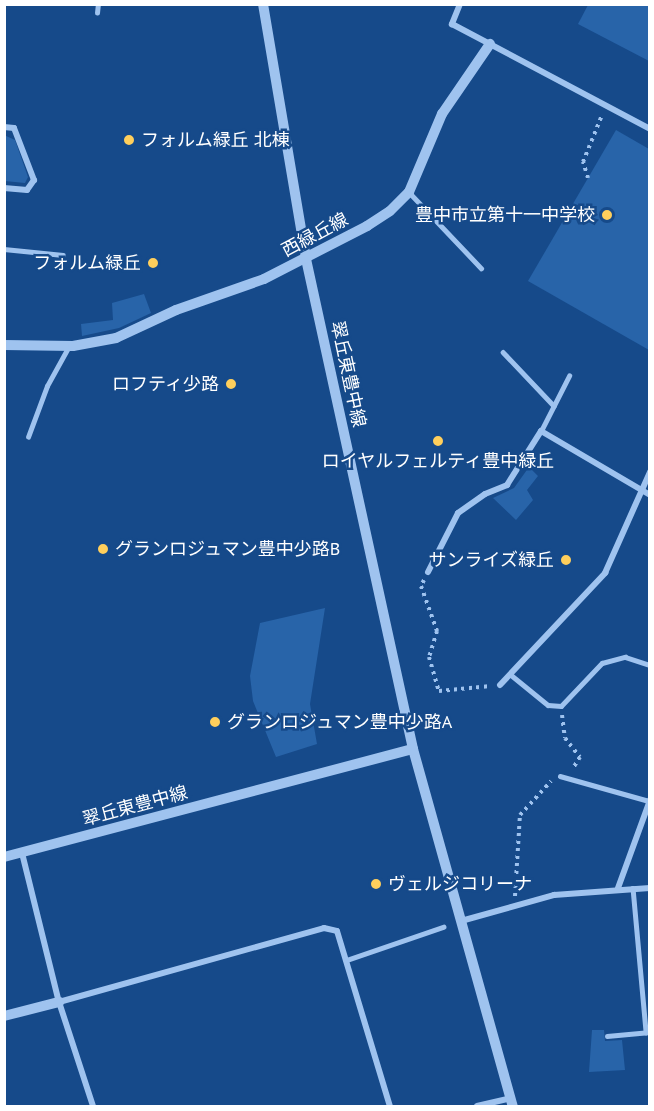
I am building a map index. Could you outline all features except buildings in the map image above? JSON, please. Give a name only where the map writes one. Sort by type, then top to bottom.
[{"type":"street","name":"翠丘東豊中線","points":[[263,4],[306,259],[413,749],[512,1102]]},
{"type":"street","points":[[460,4],[452,24],[650,129]]},
{"type":"street","name":"西緑丘線","points":[[4,345],[69,346],[116,338],[306,259],[390,211],[409,192],[442,114],[490,44]]},
{"type":"street","points":[[4,127],[14,128],[34,180],[27,190],[4,188]]},
{"type":"street","points":[[428,573],[458,513],[485,494],[507,485],[541,431],[650,495]]},
{"type":"street","points":[[500,685],[605,573],[650,472]]},
{"type":"street","name":"翠丘東豊中線","points":[[4,857],[413,749]]},
{"type":"street","points":[[618,888],[649,800]]},
{"type":"street","points":[[22,853],[59,1002],[93,1107]]},
{"type":"street","points":[[461,921],[554,895],[618,888],[650,888]]},
{"type":"street","points":[[4,1016],[324,928],[337,932],[390,1107]]},
{"type":"street","points":[[477,1107],[512,1102]]},
{"type":"lane","points":[[97,13],[98,4]]},
{"type":"lane","points":[[409,192],[481,268]]},
{"type":"lane","points":[[4,249],[63,255]]},
{"type":"lane","points":[[28,437],[47,386],[69,346]]},
{"type":"lane","points":[[503,352],[554,405]]},
{"type":"lane","points":[[541,431],[569,376]]},
{"type":"lane","points":[[510,674],[548,705],[561,706],[602,663],[625,657],[650,665]]},
{"type":"lane","points":[[560,776],[649,800]]},
{"type":"lane","points":[[607,1036],[648,1032],[633,888]]},
{"type":"lane","points":[[347,960],[443,927]]},
{"type":"path","points":[[588,178],[583,162],[603,114]]},
{"type":"path","points":[[428,573],[421,586],[437,631],[429,657],[439,691],[500,685]]},
{"type":"path","points":[[514,906],[520,815],[560,776],[575,767],[580,757],[565,738],[561,706]]},
{"type":"shaded area","points":[[588,5],[649,5],[649,61],[578,24]]},
{"type":"shaded area","name":"豊中市立第十一中学校","points":[[616,130],[649,149],[649,350],[528,281]]},
{"type":"shaded area","points":[[4,135],[15,140],[28,177],[25,183],[5,181]]},
{"type":"shaded area","points":[[144,294],[151,313],[119,328],[82,336],[81,324],[113,320],[112,303]]},
{"type":"shaded area","points":[[529,467],[538,476],[527,490],[533,500],[516,520],[493,498],[514,488]]},
{"type":"shaded area","points":[[325,608],[310,704],[317,744],[276,757],[253,701],[250,676],[260,623]]},
{"type":"shaded area","points":[[592,1030],[604,1030],[605,1041],[622,1040],[625,1070],[589,1072]]},
{"type":"place","name":"フォルム緑丘 北棟","points":[[129,140]]},
{"type":"place","name":"豊中市立第十一中学校","points":[[607,215]]},
{"type":"place","name":"フォルム緑丘","points":[[153,263]]},
{"type":"place","name":"ロフティ少路","points":[[231,384]]},
{"type":"place","name":"ロイヤルフェルティ豊中緑丘","points":[[438,441]]},
{"type":"place","name":"グランロジュマン豊中少路B","points":[[103,549]]},
{"type":"place","name":"サンライズ緑丘","points":[[566,560]]},
{"type":"place","name":"グランロジュマン豊中少路A","points":[[215,722]]},
{"type":"place","name":"ヴェルジコリーナ","points":[[376,884]]}]
